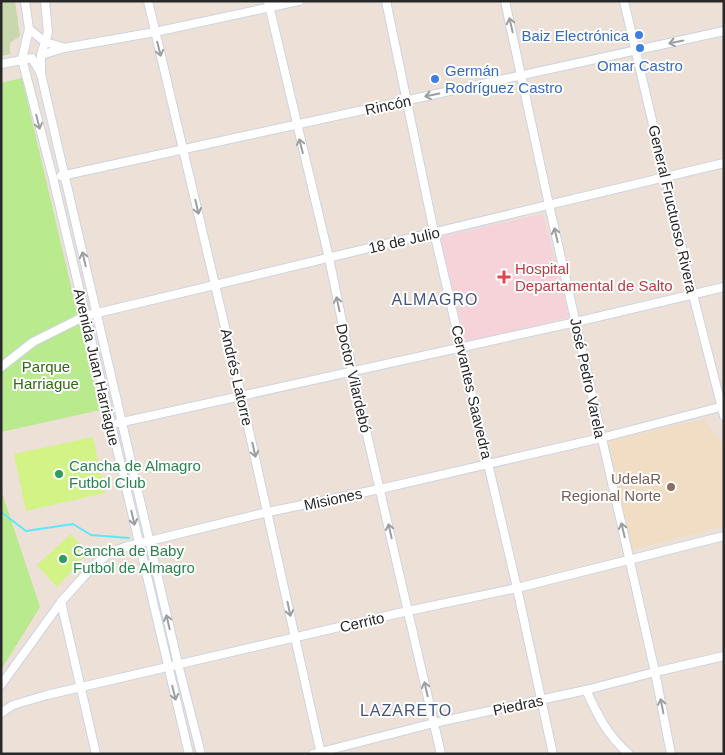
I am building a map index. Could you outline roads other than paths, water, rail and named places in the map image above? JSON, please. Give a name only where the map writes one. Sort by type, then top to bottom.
[{"type":"street","name":"Avenida Juan Harriague","points":[[25,1],[29,29],[22,59],[112,424],[189,754]]},
{"type":"street","name":"Avenida Juan Harriague","points":[[45,1],[48,32],[41,54],[41,74],[178,664],[201,754]]},
{"type":"street","name":"Andrés Latorre","points":[[148,1],[242,395],[318,753]]},
{"type":"street","points":[[41,54],[64,48],[155,32],[269,5],[299,1]]},
{"type":"street","name":"Cervantes Saavedra","points":[[386,1],[434,232],[553,754]]},
{"type":"street","name":"José Pedro Varela","points":[[505,1],[601,438],[655,672],[671,754]]},
{"type":"street","name":"General Fructuoso Rivera","points":[[624,1],[693,295],[723,406],[724,416]]},
{"type":"street","name":"Doctor Vilardebó","points":[[269,5],[329,258],[352,370],[441,754]]},
{"type":"street","points":[[29,29],[45,42],[64,48]]},
{"type":"street","name":"Rincón","points":[[52,178],[724,32]]},
{"type":"street","points":[[1,64],[32,58],[41,74],[30,74],[24,68]]},
{"type":"street","name":"18 de Julio","points":[[1,367],[33,342],[85,316],[724,163]]},
{"type":"street","points":[[112,424],[576,322],[724,287]]},
{"type":"street","name":"Misiones","points":[[1,684],[61,602],[94,564],[111,552],[150,540],[268,512],[380,489],[601,438],[723,406]]},
{"type":"street","name":"Cerrito","points":[[1,713],[13,705],[178,664],[516,588],[724,536]]},
{"type":"street","points":[[61,602],[96,754]]},
{"type":"street","name":"Piedras","points":[[318,753],[434,723],[586,690],[724,656]]},
{"type":"street","points":[[586,690],[608,732],[629,754]]},
{"type":"waterway","points":[[1,512],[26,531],[73,524],[91,535],[129,538]]},
{"type":"place","name":"Baiz Electrónica","points":[[639,35]]},
{"type":"place","name":"Omar Castro","points":[[640,48]]},
{"type":"place","name":"Germán Rodríguez Castro","points":[[435,79]]},
{"type":"place","name":"Hospital Departamental de Salto","points":[[504,277]]},
{"type":"place","name":"Cancha de Almagro Futbol Club","points":[[59,474]]},
{"type":"place","name":"UdelaR Regional Norte","points":[[671,487]]},
{"type":"place","name":"Cancha de Baby Futbol de Almagro","points":[[63,559]]},
{"type":"district","name":"ALMAGRO","points":[[435,299]]},
{"type":"district","name":"LAZARETO","points":[[406,710]]},
{"type":"park label","name":"Parque Harriague","points":[[46,374]]}]
